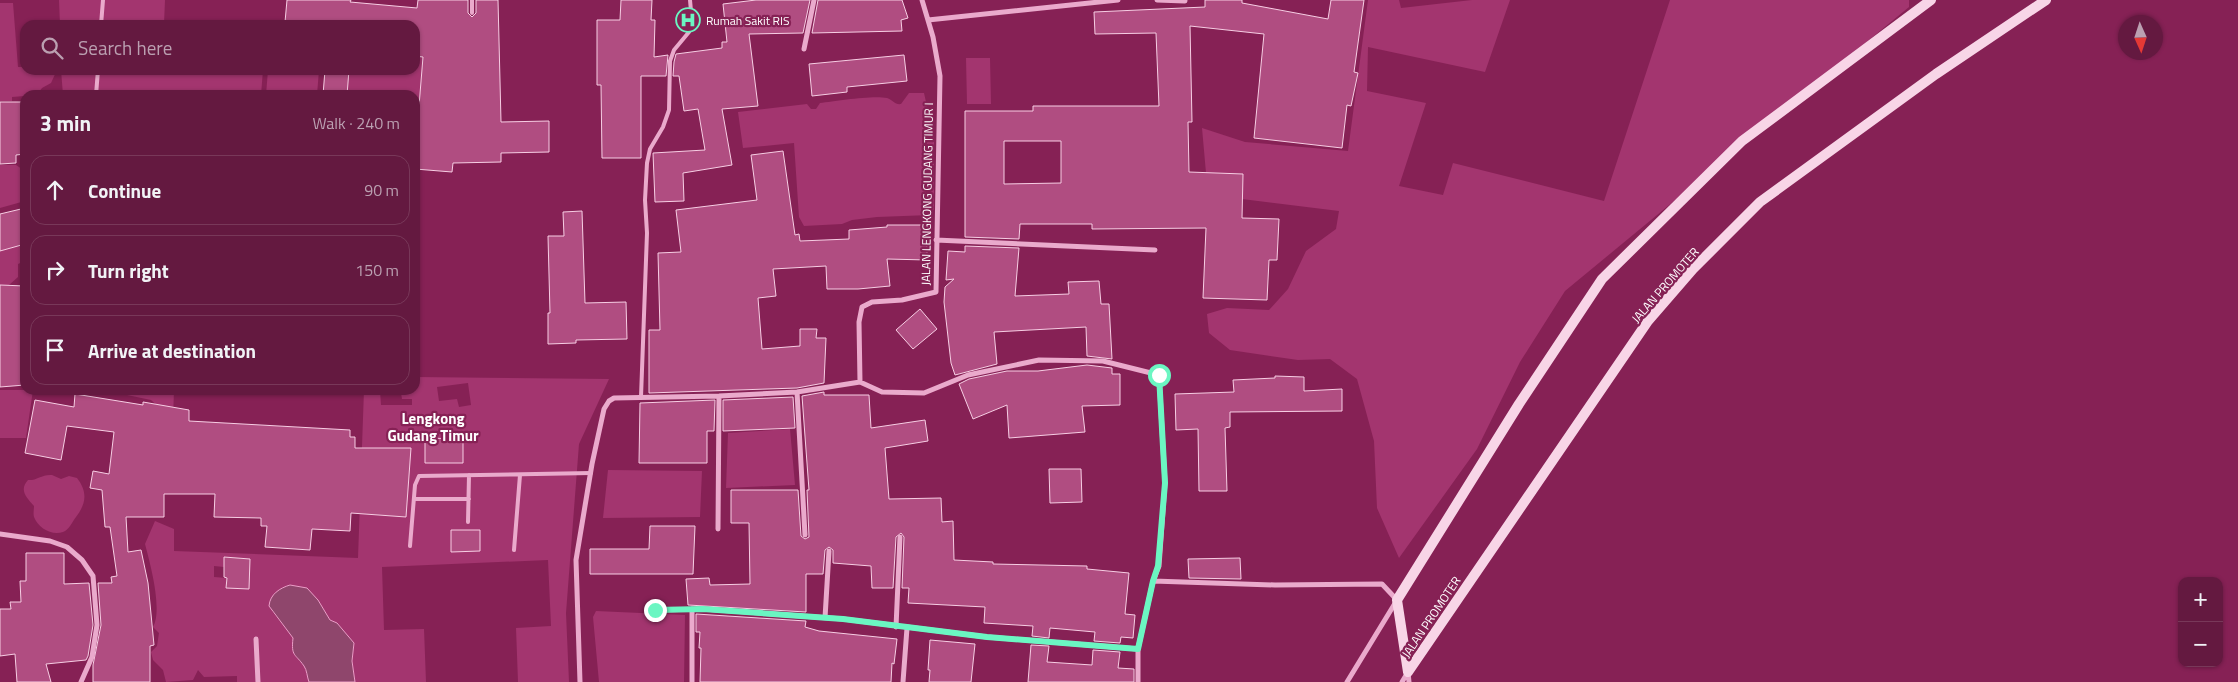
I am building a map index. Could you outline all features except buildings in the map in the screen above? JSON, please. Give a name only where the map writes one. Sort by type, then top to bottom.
[{"type":"street","points":[[804,49],[814,0]]},
{"type":"street","name":"JALAN LENGKONG GUDANG TIMUR I","points":[[860,382],[859,322],[862,307],[872,302],[902,300],[936,292],[940,76],[933,37],[922,0]]},
{"type":"street","points":[[928,20],[1118,0]]},
{"type":"street","points":[[1157,0],[1185,1]]},
{"type":"street","points":[[1347,682],[1519,404],[1602,279],[1742,140],[1931,0]]},
{"type":"street","name":"JALAN PROMOTER","points":[[1402,682],[1409,677],[1648,321],[1693,269],[1760,202],[1936,74],[2046,0]]},
{"type":"street","points":[[936,240],[1155,250]]},
{"type":"street","points":[[580,682],[576,560],[604,409],[609,401],[614,398],[797,392],[860,382],[882,392],[924,393],[968,375],[1039,360],[1103,361],[1159,375],[1165,483],[1158,566],[1138,649],[1138,682]]},
{"type":"street","points":[[797,392],[805,536]]},
{"type":"street","points":[[718,529],[719,396]]},
{"type":"street","points":[[0,534],[50,542],[66,547],[82,560],[94,576],[97,625],[92,657],[81,682]]},
{"type":"street","points":[[896,627],[900,536]]},
{"type":"street","points":[[825,618],[828,551]]},
{"type":"street","points":[[1153,581],[1275,585],[1382,584],[1397,600],[1409,677]]},
{"type":"street","points":[[655,610],[692,609],[825,618],[896,627],[1138,649]]},
{"type":"street","points":[[692,609],[692,682]]},
{"type":"street","points":[[903,682],[907,628]]},
{"type":"street","points":[[256,638],[258,682]]},
{"type":"lane","points":[[101,20],[103,0]]},
{"type":"lane","points":[[472,0],[472,13]]},
{"type":"lane","points":[[641,397],[647,233],[645,200],[647,163],[650,149],[663,127],[669,110],[670,61],[674,50],[689,32],[692,22],[690,0]]},
{"type":"lane","points":[[96,90],[98,75]]},
{"type":"lane","points":[[410,546],[418,476],[591,474]]},
{"type":"lane","points":[[468,522],[469,475]]},
{"type":"lane","points":[[514,550],[520,475]]},
{"type":"lane","points":[[414,499],[469,499]]},
{"type":"shaded area","points":[[59,0],[165,0],[164,20],[60,20]]},
{"type":"shaded area","points":[[1368,0],[1399,0],[1401,8],[1472,0],[1510,0],[1485,72],[1368,47],[1367,91],[1426,103],[1399,186],[1443,195],[1453,163],[1604,201],[1670,0],[1909,0],[1909,7],[1565,291],[1520,362],[1477,449],[1399,558],[1377,508],[1374,441],[1357,379],[1330,359],[1298,360],[1230,350],[1209,333],[1207,314],[1227,308],[1269,310],[1288,289],[1306,251],[1336,229],[1339,211],[1242,199],[1243,174],[1206,173],[1202,128],[1245,142],[1348,151]]},
{"type":"shaded area","points":[[0,3],[13,3],[20,75],[55,75],[51,83],[41,90],[20,90],[20,96],[12,97],[12,101],[0,101]]},
{"type":"shaded area","points":[[420,57],[423,57],[420,94],[420,90],[347,90],[349,75],[420,75]]},
{"type":"shaded area","points":[[966,58],[990,58],[991,104],[967,104]]},
{"type":"shaded area","points":[[61,75],[263,75],[261,90],[63,90]]},
{"type":"shaded area","points":[[268,75],[319,75],[317,90],[266,90]]},
{"type":"shaded area","points":[[909,93],[924,93],[928,111],[934,116],[934,209],[930,215],[877,217],[852,220],[842,224],[804,226],[799,217],[794,143],[743,148],[738,112],[807,104],[811,109],[816,109],[820,103],[873,97],[887,98],[897,104],[901,104]]},
{"type":"shaded area","points":[[0,165],[16,165],[20,168],[20,202],[0,208]]},
{"type":"shaded area","points":[[20,245],[18,277],[9,285],[0,285],[0,251]]},
{"type":"shaded area","points":[[420,377],[609,379],[579,444],[566,613],[569,682],[518,682],[516,628],[551,626],[548,560],[382,567],[384,630],[424,629],[426,682],[355,682],[352,661],[354,643],[337,623],[330,620],[318,600],[272,611],[293,638],[293,651],[305,668],[309,682],[237,682],[237,676],[204,677],[198,670],[193,680],[166,682],[163,670],[153,660],[151,652],[157,646],[159,633],[153,627],[157,610],[156,598],[145,544],[155,521],[174,529],[174,551],[358,558],[364,395],[380,395],[381,405],[412,405],[412,399],[402,399],[401,395],[420,395]],"holes":[[[468,383],[471,405],[459,407],[457,399],[439,401],[437,387]],[[425,438],[463,439],[463,463],[425,462]],[[367,448],[400,448],[400,465]],[[408,488],[405,517],[365,514]],[[225,557],[250,559],[248,589],[226,587],[227,578],[214,577],[214,566],[224,567]]]},
{"type":"shaded area","points":[[0,390],[20,390],[20,395],[32,395],[26,438],[0,438]]},
{"type":"shaded area","points":[[127,395],[174,395],[173,420],[151,400]]},
{"type":"shaded area","points":[[790,429],[795,485],[726,488],[728,433]]},
{"type":"shaded area","points":[[608,470],[702,471],[700,517],[603,518]]},
{"type":"shaded area","points":[[52,475],[61,479],[69,476],[77,478],[81,483],[84,493],[84,503],[79,512],[67,530],[59,533],[50,532],[39,525],[34,517],[34,506],[24,490],[28,480]]},
{"type":"shaded area","points":[[290,585],[307,588],[318,600],[330,620],[337,623],[354,643],[352,661],[355,682],[309,682],[305,668],[293,652],[293,638],[269,606],[271,598],[276,592]]},
{"type":"shaded area","points":[[596,611],[685,615],[684,682],[599,682],[593,617]]},
{"type":"place","name":"Rumah Sakit RIS","points":[[688,20]]},
{"type":"district","name":"Lengkong Gudang Timur","points":[[433,426]]},
{"type":"route","points":[[655,610],[703,609],[843,619],[987,637],[1138,649],[1158,566],[1165,483],[1159,375]]}]
